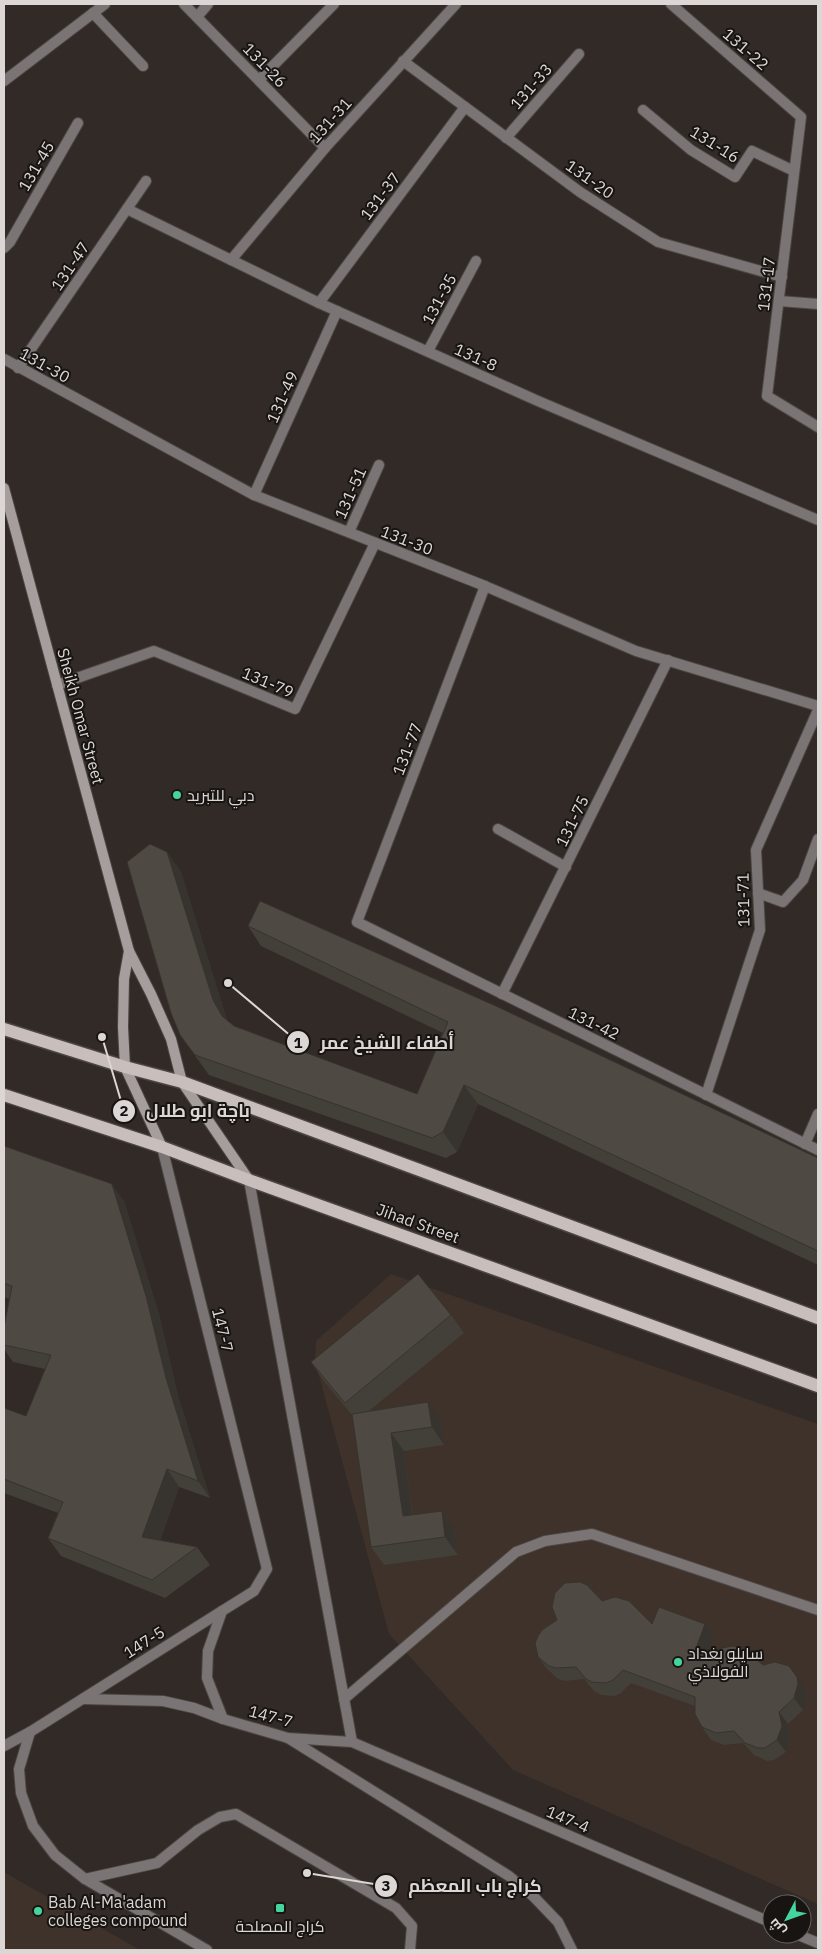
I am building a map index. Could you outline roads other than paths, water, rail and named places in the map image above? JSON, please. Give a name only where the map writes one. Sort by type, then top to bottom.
[{"type":"main road","points":[[4,1029],[124,1067],[182,1082],[818,1318]]},
{"type":"main road","name":"Jihad Street","points":[[4,1095],[162,1147],[818,1386]]},
{"type":"street","points":[[4,81],[105,4]]},
{"type":"street","name":"131-26","points":[[184,4],[325,148]]},
{"type":"street","points":[[197,16],[208,4]]},
{"type":"street","points":[[259,80],[334,4]]},
{"type":"street","name":"131-31","points":[[231,260],[325,148],[456,4]]},
{"type":"street","name":"131-22","points":[[671,4],[801,117]]},
{"type":"street","points":[[93,13],[143,66]]},
{"type":"street","name":"131-33","points":[[506,138],[579,54]]},
{"type":"street","name":"131-20","points":[[403,61],[580,192],[658,242],[782,278]]},
{"type":"street","name":"131-37","points":[[319,303],[465,107]]},
{"type":"street","name":"131-16","points":[[643,110],[690,150],[736,176],[752,152],[794,171]]},
{"type":"street","name":"131-17","points":[[801,117],[767,396],[818,427]]},
{"type":"street","name":"131-45","points":[[4,248],[10,242],[78,123]]},
{"type":"street","name":"131-47","points":[[18,368],[146,181]]},
{"type":"street","name":"131-8","points":[[127,209],[319,303],[538,401],[818,520]]},
{"type":"street","name":"131-35","points":[[428,352],[476,261]]},
{"type":"street","points":[[779,301],[818,304]]},
{"type":"street","name":"131-49","points":[[254,496],[337,311]]},
{"type":"street","name":"131-30","points":[[4,359],[254,496],[484,586],[636,651],[818,708]]},
{"type":"street","name":"131-51","points":[[349,532],[379,465]]},
{"type":"street","name":"Sheikh Omar Street","points":[[4,488],[129,951],[171,1039],[182,1082],[249,1180]]},
{"type":"street","name":"131-79","points":[[57,684],[154,650],[295,709],[375,543]]},
{"type":"street","name":"131-77","points":[[357,922],[484,586]]},
{"type":"street","name":"131-75","points":[[502,994],[668,660]]},
{"type":"street","name":"131-71","points":[[706,1095],[760,930],[756,850],[818,708]]},
{"type":"street","points":[[498,829],[566,867]]},
{"type":"street","points":[[758,893],[784,902],[803,880],[818,839]]},
{"type":"street","name":"131-42","points":[[357,922],[818,1150]]},
{"type":"street","name":"Sheikh Omar Street","points":[[129,951],[124,989],[124,1067],[162,1147]]},
{"type":"street","points":[[805,1144],[818,1114]]},
{"type":"street","name":"147-7","points":[[162,1147],[267,1569],[254,1592],[222,1611],[208,1651],[207,1678],[223,1719],[288,1738],[352,1742]]},
{"type":"street","points":[[249,1180],[352,1742]]},
{"type":"street","points":[[344,1699],[516,1552],[545,1540],[592,1534],[818,1610]]},
{"type":"street","name":"147-5","points":[[4,1746],[30,1732],[222,1611]]},
{"type":"street","points":[[82,1699],[163,1701],[194,1708],[223,1719]]},
{"type":"street","points":[[30,1732],[19,1769],[21,1793],[33,1826],[55,1855],[85,1879],[207,1950]]},
{"type":"street","points":[[288,1738],[509,1876],[534,1897],[558,1922],[572,1950]]},
{"type":"street","name":"147-4","points":[[352,1742],[762,1919]]},
{"type":"street","points":[[85,1879],[157,1863],[198,1830],[220,1817],[236,1814],[396,1908],[412,1926],[410,1950]]},
{"type":"place","name":"دبي للتبريد","points":[[177,795]]},
{"type":"place","name":"أطفاء الشيخ عمر","points":[[228,983]]},
{"type":"place","name":"باچة ابو طلال","points":[[102,1037]]},
{"type":"place","name":"سايلو بغداد الفولاذي","points":[[678,1662]]},
{"type":"place","name":"كراج باب المعظم","points":[[307,1873]]},
{"type":"place","name":"كراج المصلحة","points":[[280,1908]]},
{"type":"place","name":"Bab Al-Ma'adam colleges compound","points":[[38,1911]]}]
